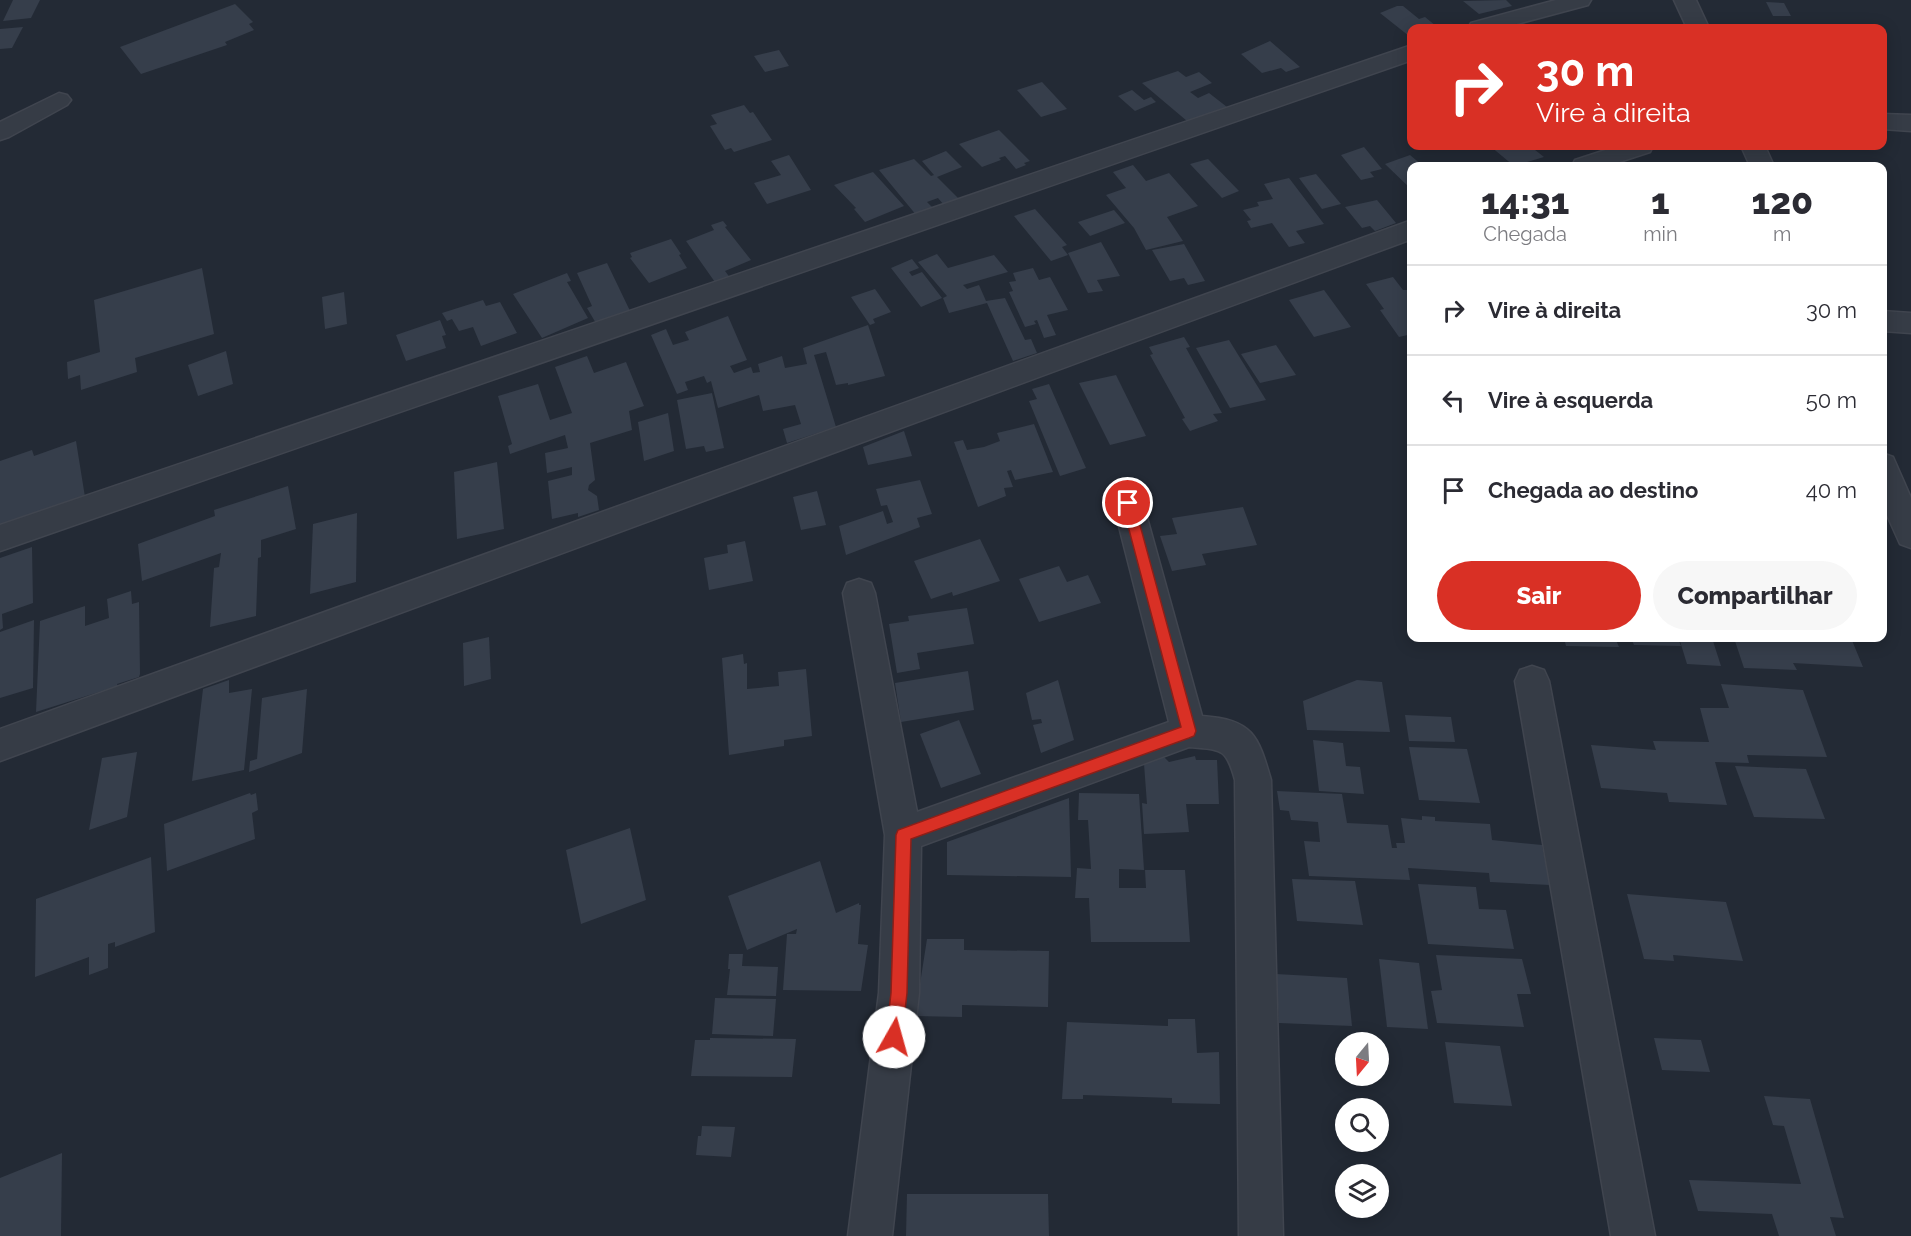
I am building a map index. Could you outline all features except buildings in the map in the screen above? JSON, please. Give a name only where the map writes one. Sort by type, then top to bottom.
[{"type":"street","points":[[1493,24],[1580,0]]},
{"type":"street","points":[[1662,0],[1686,2],[1696,24]]},
{"type":"street","points":[[0,538],[1407,54]]},
{"type":"street","points":[[0,132],[59,100]]},
{"type":"street","points":[[1887,121],[1911,123]]},
{"type":"street","points":[[1595,162],[1630,150]]},
{"type":"street","points":[[0,745],[1407,231]]},
{"type":"street","points":[[1887,321],[1911,323]]},
{"type":"street","points":[[1887,477],[1911,535]]},
{"type":"street","points":[[1128,503],[1189,731]]},
{"type":"street","points":[[859,593],[903,835],[899,993],[870,1236]]},
{"type":"street","points":[[1532,681],[1633,1236]]},
{"type":"street","points":[[903,835],[1189,731],[1224,734],[1244,748],[1253,780],[1261,1236]]},
{"type":"route","points":[[894,1037],[899,993],[903,835],[1189,731],[1128,503]]}]
